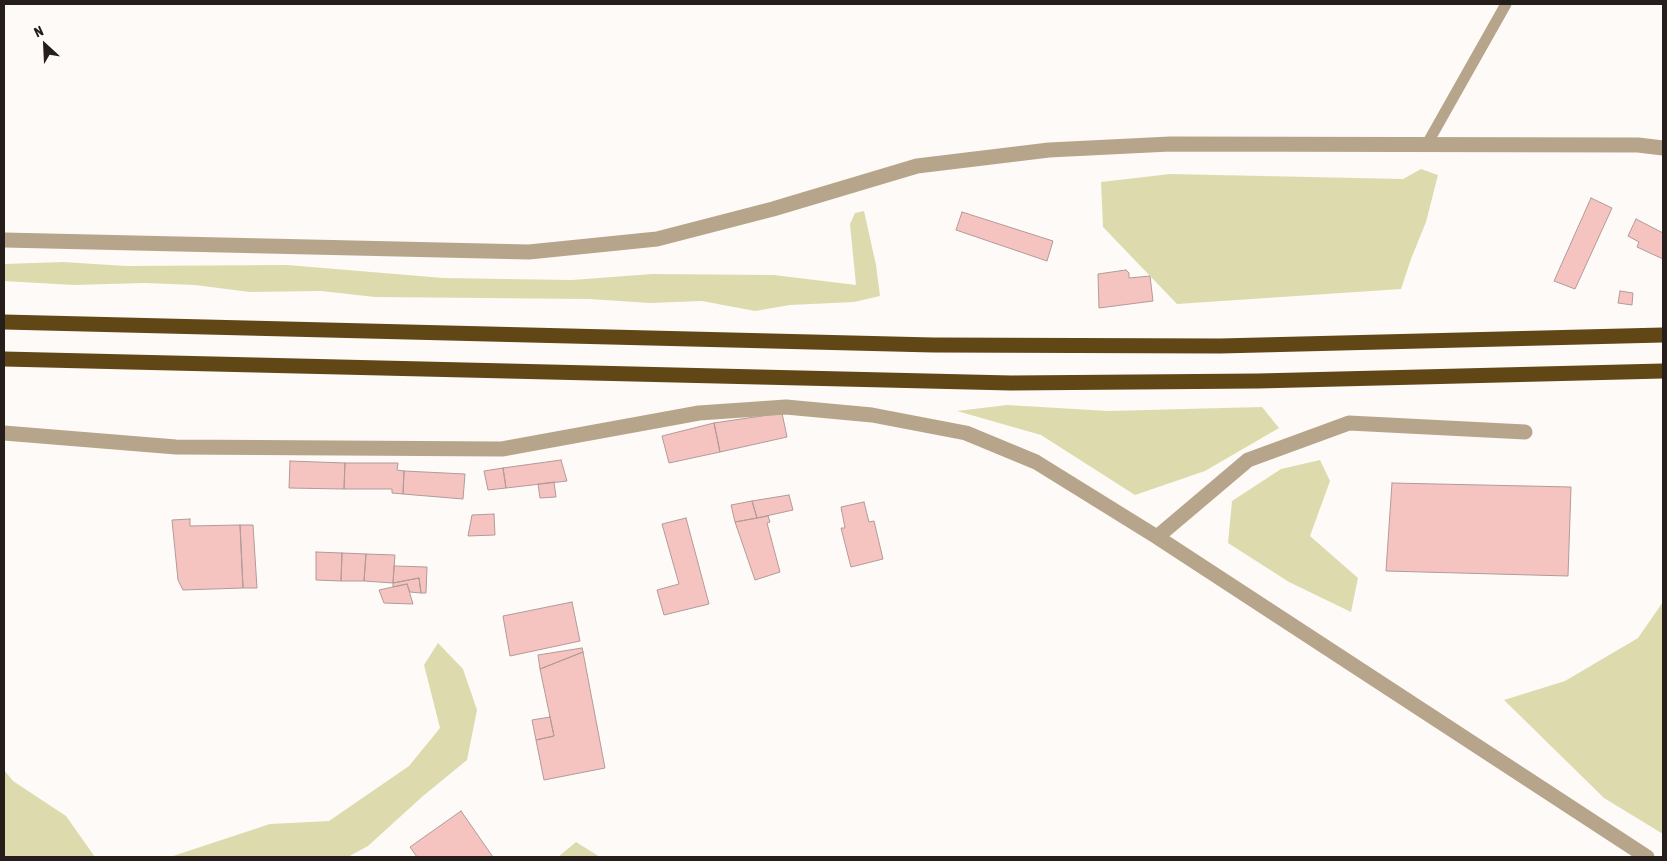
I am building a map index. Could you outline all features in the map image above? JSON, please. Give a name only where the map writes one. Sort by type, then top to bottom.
[{"type":"highway","points":[[4,322],[943,345],[1220,346],[1663,335]]},
{"type":"highway","points":[[4,359],[1011,383],[1258,382],[1663,371]]},
{"type":"street","points":[[4,240],[528,252],[657,239],[773,209],[917,166],[1049,150],[1170,144],[1638,145],[1663,148]]},
{"type":"street","points":[[4,433],[176,447],[502,449],[699,413],[786,408],[872,415],[966,434],[1036,462],[1157,537],[1647,857]]},
{"type":"street","points":[[1157,537],[1248,460],[1349,423],[1525,432]]},
{"type":"lane","points":[[1427,144],[1506,4]]},
{"type":"shaded area","points":[[1421,169],[1438,175],[1426,222],[1401,289],[1177,304],[1103,227],[1101,182],[1170,174],[1403,179]]},
{"type":"shaded area","points":[[864,211],[876,265],[880,296],[854,302],[790,305],[755,311],[702,301],[650,303],[589,299],[375,297],[321,291],[250,292],[195,285],[145,283],[74,285],[4,281],[4,264],[63,262],[126,266],[287,265],[443,278],[572,280],[652,274],[774,275],[856,285],[850,224],[855,213]]},
{"type":"shaded area","points":[[1007,405],[1108,411],[1262,407],[1279,428],[1205,471],[1135,495],[1041,435],[957,411]]},
{"type":"shaded area","points":[[1320,460],[1330,481],[1310,536],[1358,578],[1351,612],[1289,582],[1228,543],[1232,501],[1281,469]]},
{"type":"shaded area","points":[[1663,602],[1663,834],[1604,798],[1504,700],[1565,681],[1638,638]]},
{"type":"shaded area","points":[[438,643],[463,669],[477,710],[467,760],[423,796],[368,846],[348,857],[170,857],[270,824],[329,821],[409,766],[440,728],[424,665]]},
{"type":"shaded area","points":[[4,770],[13,781],[66,816],[95,857],[4,857]]},
{"type":"shaded area","points":[[576,842],[600,857],[558,857]]},
{"type":"building","points":[[1591,198],[1612,208],[1575,289],[1554,281]]},
{"type":"building","points":[[962,212],[1053,241],[1047,261],[956,230]]},
{"type":"building","points":[[1636,219],[1663,233],[1663,259],[1637,247],[1639,242],[1628,236]]},
{"type":"building","points":[[1126,270],[1129,273],[1129,278],[1150,276],[1153,301],[1099,308],[1098,274]]},
{"type":"building","points":[[1620,291],[1633,293],[1632,305],[1618,303]]},
{"type":"building","points":[[782,413],[787,437],[720,452],[714,423]]},
{"type":"building","points":[[714,423],[720,452],[669,463],[662,436]]},
{"type":"building","points":[[561,460],[567,481],[506,488],[503,468]]},
{"type":"building","points":[[290,461],[345,463],[344,489],[289,488]]},
{"type":"building","points":[[345,463],[398,463],[397,470],[404,471],[403,494],[392,493],[392,489],[344,489]]},
{"type":"building","points":[[503,468],[506,488],[488,490],[484,471]]},
{"type":"building","points":[[404,471],[465,474],[463,499],[403,494]]},
{"type":"building","points":[[554,482],[556,497],[540,498],[538,484]]},
{"type":"building","points":[[1392,483],[1571,487],[1568,576],[1386,571]]},
{"type":"building","points":[[789,495],[793,510],[757,518],[752,501]]},
{"type":"building","points":[[752,501],[757,518],[735,522],[731,505]]},
{"type":"building","points":[[864,502],[869,522],[874,521],[883,559],[851,567],[841,528],[845,528],[841,507]]},
{"type":"building","points":[[494,514],[495,535],[468,536],[472,515]]},
{"type":"building","points":[[768,516],[770,522],[767,523],[780,572],[755,580],[735,522]]},
{"type":"building","points":[[686,518],[709,604],[664,615],[657,590],[679,584],[662,524]]},
{"type":"building","points":[[190,519],[190,526],[240,525],[243,588],[183,590],[178,580],[172,520]]},
{"type":"building","points":[[240,525],[253,525],[257,588],[243,588]]},
{"type":"building","points":[[316,552],[342,553],[341,581],[316,580]]},
{"type":"building","points":[[342,553],[366,554],[364,581],[341,581]]},
{"type":"building","points":[[366,554],[395,555],[393,583],[364,581]]},
{"type":"building","points":[[394,566],[427,567],[426,593],[421,593],[419,578],[393,583]]},
{"type":"building","points":[[419,578],[421,593],[410,592],[407,584],[393,587],[393,583]]},
{"type":"building","points":[[407,584],[413,604],[384,603],[379,590]]},
{"type":"building","points":[[572,602],[580,641],[510,656],[503,616]]},
{"type":"building","points":[[582,648],[583,652],[540,669],[538,655]]},
{"type":"building","points":[[583,652],[605,768],[544,780],[536,740],[554,736],[540,669]]},
{"type":"building","points":[[550,717],[554,736],[536,740],[532,720]]},
{"type":"building","points":[[461,811],[493,857],[417,857],[410,847]]}]
